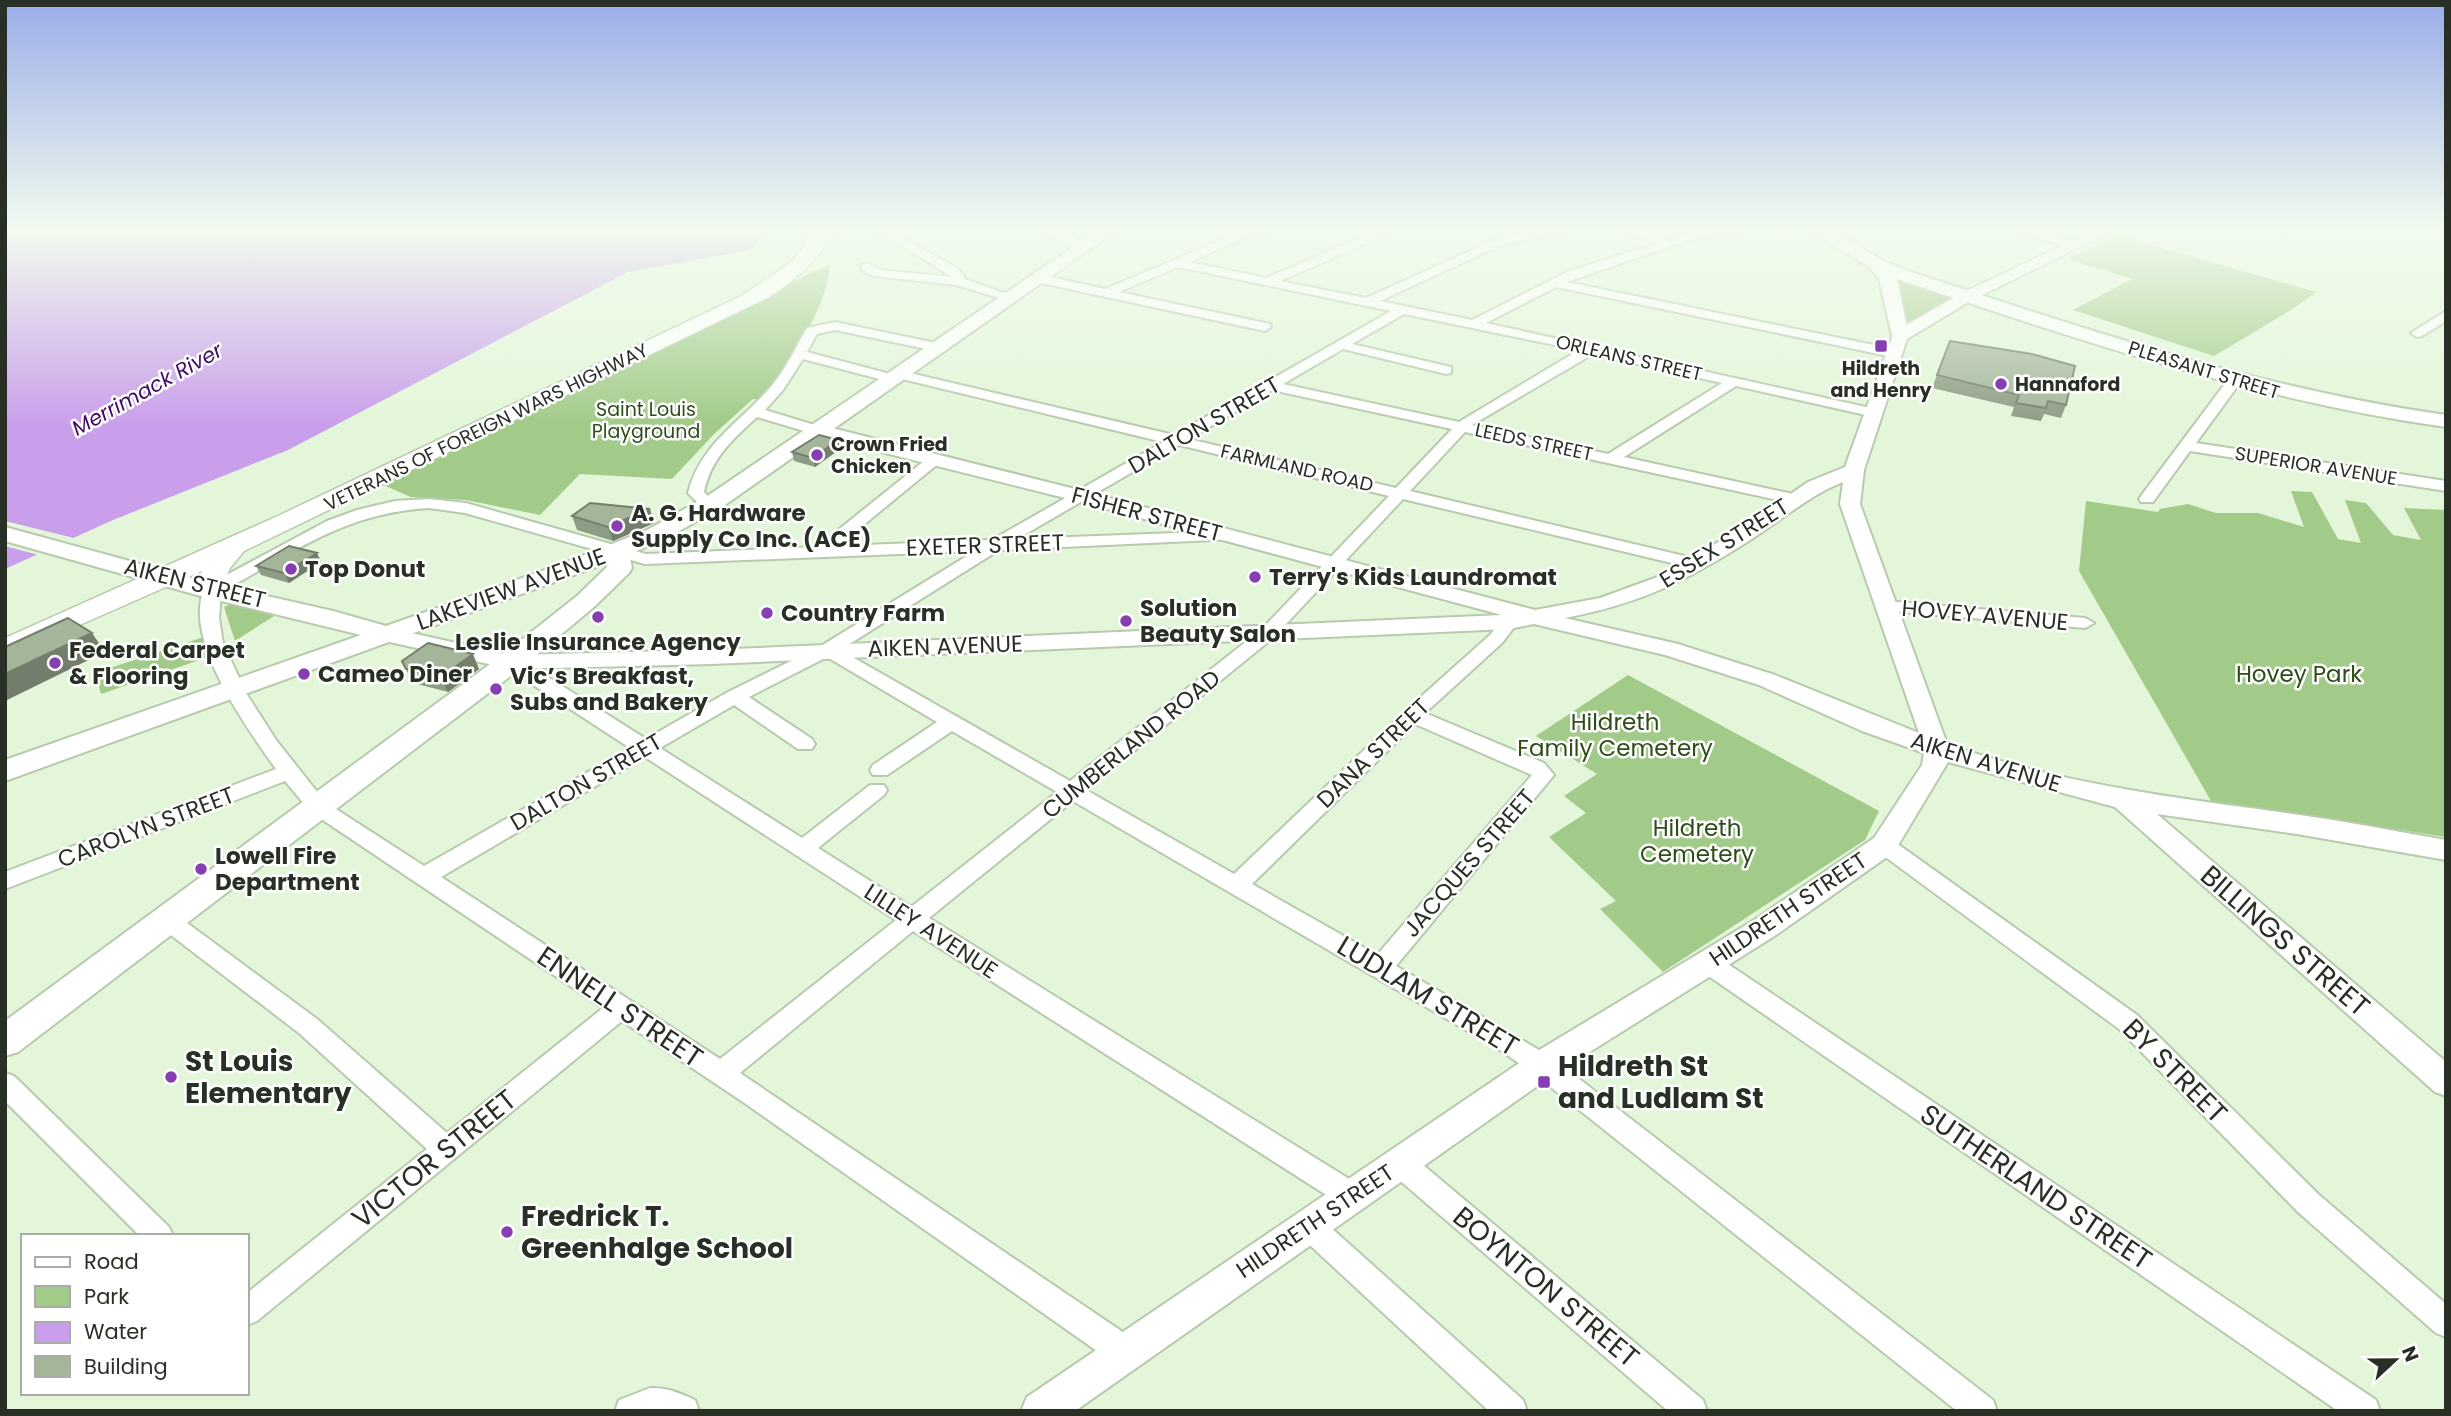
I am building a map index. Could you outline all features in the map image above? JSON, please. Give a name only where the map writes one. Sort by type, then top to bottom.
[{"type":"main road","name":"VETERANS OF FOREIGN WARS HIGHWAY","points":[[151,573],[712,307],[730,294]]},
{"type":"main road","name":"VETERANS OF FOREIGN WARS HIGHWAY","points":[[151,573],[234,546],[759,294]]},
{"type":"main road","name":"LAKEVIEW AVENUE","points":[[5,771],[655,536],[709,505],[1014,294]]},
{"type":"main road","points":[[1890,294],[1896,345]]},
{"type":"main road","name":"PLEASANT STREET","points":[[1962,294],[2286,394],[2357,409],[2446,421]]},
{"type":"main road","name":"AIKEN STREET","points":[[5,534],[211,590],[332,617],[384,634]]},
{"type":"main road","points":[[211,590],[217,567],[234,546]]},
{"type":"main road","points":[[5,1041],[511,663],[586,601],[620,568],[616,551]]},
{"type":"main road","points":[[5,632],[151,573]]},
{"type":"main road","points":[[5,649],[151,573]]},
{"type":"street","points":[[998,294],[1010,297]]},
{"type":"street","points":[[1118,294],[1265,327]]},
{"type":"street","name":"ORLEANS STREET","points":[[1328,294],[1591,349],[1875,413]]},
{"type":"street","points":[[1368,302],[1385,294]]},
{"type":"street","points":[[1474,324],[1532,294]]},
{"type":"street","points":[[1615,294],[1896,345]]},
{"type":"street","points":[[1937,750],[1850,504],[1854,470],[1896,345],[1971,294]]},
{"type":"street","name":"DALTON STREET","points":[[423,877],[735,696],[827,649],[996,545],[1403,309]]},
{"type":"street","points":[[2417,333],[2446,315]]},
{"type":"street","points":[[709,505],[696,493],[702,470],[719,445],[778,387],[812,331],[835,326],[936,347]]},
{"type":"street","points":[[1341,345],[1446,370]]},
{"type":"street","name":"CUMBERLAND ROAD","points":[[720,1074],[1268,633],[1463,427],[1591,349]]},
{"type":"street","name":"FARMLAND ROAD","points":[[799,354],[1178,440],[1697,564]]},
{"type":"street","points":[[2147,499],[2235,380]]},
{"type":"street","points":[[1612,459],[1734,381]]},
{"type":"street","name":"LEEDS STREET","points":[[1271,386],[1796,499]]},
{"type":"street","name":"FISHER STREET","points":[[754,411],[816,430],[1541,617]]},
{"type":"street","name":"SUPERIOR AVENUE","points":[[2186,446],[2446,486]]},
{"type":"street","points":[[821,552],[934,460]]},
{"type":"street","name":"ESSEX STREET","points":[[1509,622],[1576,611],[1663,583],[1697,564],[1815,486],[1854,470]]},
{"type":"street","name":"EXETER STREET","points":[[211,590],[334,522],[355,514],[417,505],[447,504],[466,508],[645,559],[1229,536]]},
{"type":"street","name":"ENNELL STREET","points":[[211,590],[210,624],[233,688],[288,772],[318,807],[720,1074],[1125,1352]]},
{"type":"street","name":"HOVEY AVENUE","points":[[1886,606],[2085,623]]},
{"type":"street","name":"AIKEN AVENUE","points":[[1541,617],[1590,632],[1670,649],[1767,680],[1970,761],[2124,800],[2297,824],[2446,850]]},
{"type":"street","name":"AIKEN AVENUE","points":[[384,634],[511,663],[712,657],[827,649],[1509,622]]},
{"type":"street","name":"DANA STREET","points":[[1237,885],[1412,715],[1496,639],[1509,622]]},
{"type":"street","name":"LUDLAM STREET","points":[[827,649],[1485,1027],[1542,1065],[1982,1411]]},
{"type":"street","name":"LILLEY AVENUE","points":[[511,663],[1352,1196]]},
{"type":"street","points":[[735,696],[805,744]]},
{"type":"street","name":"JACQUES STREET","points":[[1381,967],[1544,775],[1537,768],[1412,715]]},
{"type":"street","points":[[803,849],[879,780],[951,722]]},
{"type":"street","name":"HILDRETH STREET","points":[[1041,1411],[1542,1065],[1709,963],[1884,845],[1935,765],[1937,750]]},
{"type":"street","name":"CAROLYN STREET","points":[[5,881],[288,772]]},
{"type":"street","name":"BILLINGS STREET","points":[[2124,800],[2446,1082]]},
{"type":"street","name":"BY STREET","points":[[1884,845],[2072,978],[2128,1022],[2308,1203],[2446,1324]]},
{"type":"street","points":[[167,920],[307,1026],[446,1149]]},
{"type":"street","name":"SUTHERLAND STREET","points":[[1709,963],[2365,1411]]},
{"type":"street","name":"VICTOR STREET","points":[[248,1310],[621,1008]]},
{"type":"street","points":[[5,1084],[157,1234]]},
{"type":"street","name":"BOYNTON STREET","points":[[1400,1163],[1692,1411]]},
{"type":"street","points":[[1308,1226],[1512,1411]]},
{"type":"street","points":[[634,1408],[669,1403],[684,1411]]},
{"type":"green space","name":"Saint Louis Playground","points":[[769,294],[823,294],[805,336],[771,387],[760,400],[753,399],[714,434],[672,479],[580,474],[540,515],[466,500],[411,497],[381,484]]},
{"type":"green space","points":[[1898,294],[1949,294],[1958,297],[1905,323]]},
{"type":"green space","points":[[2103,294],[2313,294],[2214,356],[2073,310]]},
{"type":"green space","name":"Hovey Park","points":[[2291,491],[2312,492],[2338,539],[2361,543],[2345,500],[2366,503],[2393,535],[2421,540],[2404,508],[2446,510],[2446,837],[2211,801],[2079,571],[2086,501],[2158,512],[2160,509],[2188,504],[2216,513],[2258,513],[2304,527]]},
{"type":"green space","points":[[231,604],[274,616],[235,641],[224,607]]},
{"type":"green space","points":[[204,637],[211,656],[101,694],[95,673]]},
{"type":"green space","name":"Hildreth Cemetery","points":[[1628,675],[1879,811],[1865,840],[1663,972],[1600,909],[1616,901],[1549,837],[1586,813],[1564,796],[1597,774],[1536,736]]},
{"type":"water","name":"Merrimack River","points":[[5,294],[586,294],[288,450],[113,520],[5,569]]},
{"type":"pier","points":[[5,521],[78,539],[42,556],[5,546]]},
{"type":"building","name":"Hannaford","points":[[1950,341],[2032,354],[2075,366],[2066,405],[2048,401],[2046,408],[2016,403],[2019,395],[1937,375]]},
{"type":"building","points":[[819,435],[838,440],[813,458],[792,452]]},
{"type":"building","points":[[590,503],[650,509],[608,527],[572,516]]},
{"type":"building","points":[[289,546],[317,553],[284,573],[256,566]]},
{"type":"building","points":[[68,618],[92,633],[5,674],[5,647]]},
{"type":"building","points":[[428,643],[473,654],[441,677],[406,669],[402,661]]},
{"type":"place","name":"Hildreth and Henry","points":[[1881,346]]},
{"type":"place","name":"Hannaford","points":[[2001,384]]},
{"type":"place","name":"Crown Fried Chicken","points":[[817,455]]},
{"type":"place","name":"A. G. Hardware Supply Co Inc. (ACE)","points":[[617,526]]},
{"type":"place","name":"Top Donut","points":[[291,569]]},
{"type":"place","name":"Terry's Kids Laundromat","points":[[1255,577]]},
{"type":"place","name":"Country Farm","points":[[767,613]]},
{"type":"place","name":"Leslie Insurance Agency","points":[[598,617]]},
{"type":"place","name":"Solution Beauty Salon","points":[[1126,621]]},
{"type":"place","name":"Federal Carpet & Flooring","points":[[55,663]]},
{"type":"place","name":"Cameo Diner","points":[[304,674]]},
{"type":"place","name":"Vic’s Breakfast, Subs and Bakery","points":[[496,689]]},
{"type":"place","name":"Lowell Fire Department","points":[[201,869]]},
{"type":"place","name":"St Louis Elementary","points":[[171,1077]]},
{"type":"place","name":"Hildreth St and Ludlam St","points":[[1544,1082]]},
{"type":"place","name":"Fredrick T. Greenhalge School","points":[[507,1232]]},
{"type":"park label","name":"Hildreth Family Cemetery","points":[[1615,735]]}]
